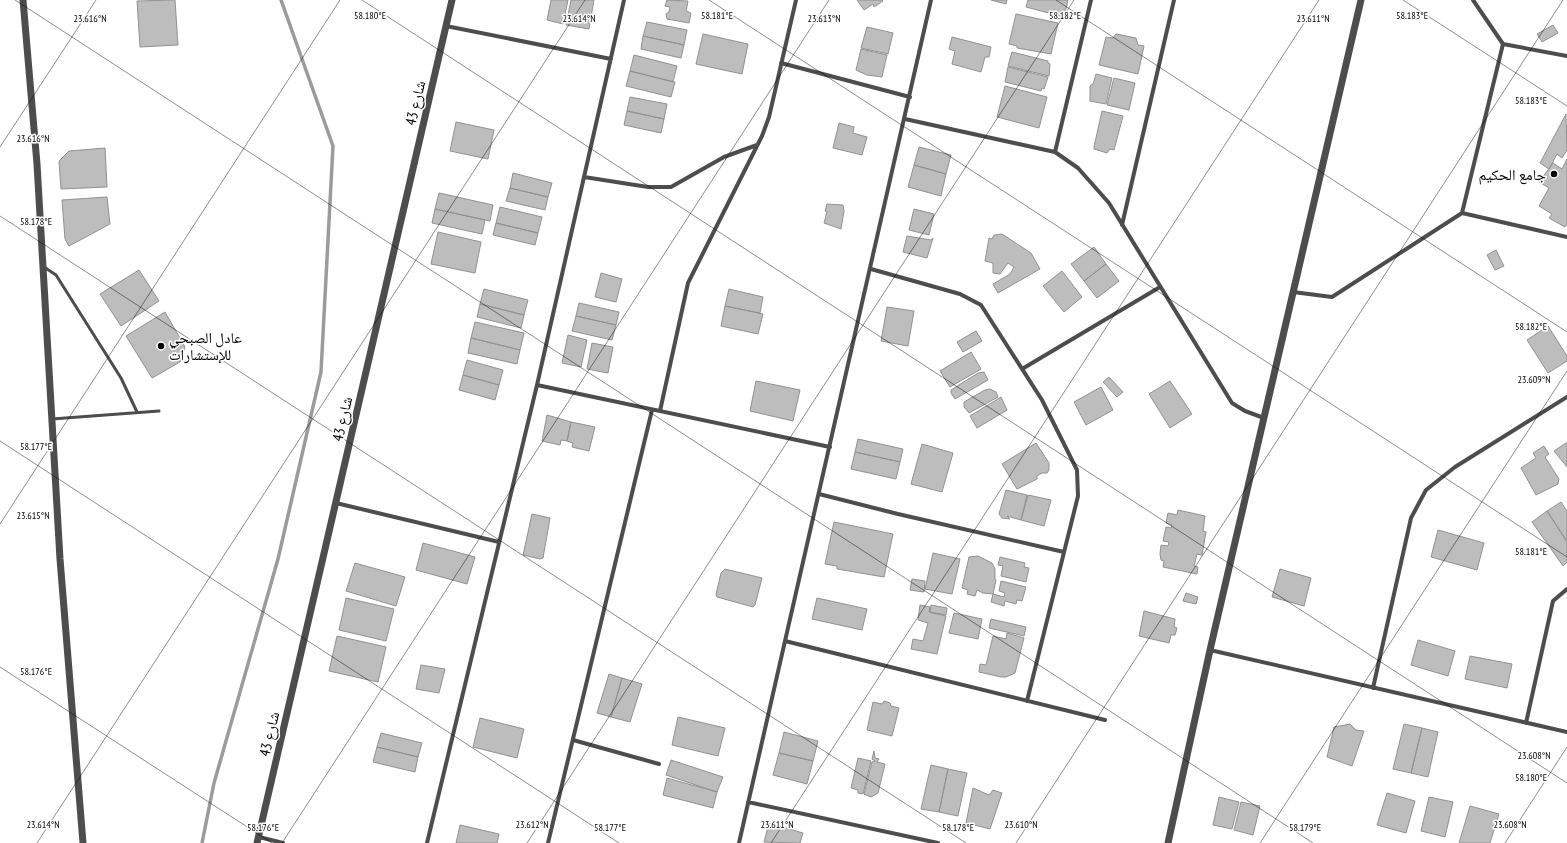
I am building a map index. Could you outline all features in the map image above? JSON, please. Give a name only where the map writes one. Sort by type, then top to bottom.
[{"type":"street","points":[[23,0],[43,267],[60,559],[83,843]]},
{"type":"street","name":"شارع 43","points":[[258,840],[452,0]]},
{"type":"street","points":[[427,843],[536,385],[624,0]]},
{"type":"street","points":[[660,411],[688,282],[758,144],[769,117],[796,0]]},
{"type":"street","points":[[739,843],[931,0]]},
{"type":"street","points":[[1055,152],[1091,0]]},
{"type":"street","points":[[1122,225],[1174,0]]},
{"type":"street","points":[[1168,843],[1210,650],[1361,0]]},
{"type":"street","points":[[1473,0],[1503,44],[1567,56]]},
{"type":"street","points":[[446,26],[611,59]]},
{"type":"street","points":[[1292,292],[1332,297],[1462,213],[1503,44]]},
{"type":"street","points":[[781,63],[910,97]]},
{"type":"street","points":[[905,119],[1055,152],[1078,168],[1109,204],[1232,403],[1245,411],[1264,418]]},
{"type":"street","points":[[584,177],[648,187],[671,187],[724,157],[758,144]]},
{"type":"street","points":[[1462,213],[1567,237]]},
{"type":"street","points":[[870,269],[960,294],[981,305],[1042,400],[1077,470],[1078,496],[1027,701]]},
{"type":"street","points":[[1022,369],[1160,287]]},
{"type":"street","points":[[536,385],[830,447]]},
{"type":"street","points":[[1373,688],[1411,518],[1426,490],[1455,467],[1567,397]]},
{"type":"street","points":[[548,843],[652,410]]},
{"type":"street","points":[[819,494],[898,514],[1064,552]]},
{"type":"street","points":[[336,504],[499,542]]},
{"type":"street","points":[[1526,723],[1553,601],[1567,589]]},
{"type":"street","points":[[785,641],[1105,720]]},
{"type":"street","points":[[1210,650],[1567,732]]},
{"type":"street","points":[[573,740],[659,764]]},
{"type":"street","points":[[748,802],[938,843]]},
{"type":"street","points":[[258,840],[283,843]]},
{"type":"lane","points":[[43,267],[56,275],[121,378],[137,412]]},
{"type":"lane","points":[[52,420],[159,411]]},
{"type":"building","points":[[175,0],[178,45],[140,47],[137,1]]},
{"type":"building","points":[[551,0],[568,0],[563,24],[547,20]]},
{"type":"building","points":[[571,0],[594,0],[589,29],[566,25]]},
{"type":"building","points":[[667,0],[688,1],[686,11],[691,13],[689,23],[667,19],[666,14],[669,12],[670,7],[665,6]]},
{"type":"building","points":[[857,0],[883,1],[874,7],[873,4],[864,10]]},
{"type":"building","points":[[991,0],[1007,0],[1006,4]]},
{"type":"building","points":[[1028,0],[1068,0],[1064,17],[1026,7]]},
{"type":"building","points":[[1016,14],[1058,23],[1051,54],[1017,48],[1017,46],[1009,44]]},
{"type":"building","points":[[647,22],[687,30],[684,45],[643,36]]},
{"type":"building","points":[[1553,25],[1558,33],[1542,42],[1537,34]]},
{"type":"building","points":[[867,27],[893,33],[888,54],[861,48]]},
{"type":"building","points":[[703,34],[748,44],[742,74],[696,64]]},
{"type":"building","points":[[1116,34],[1136,38],[1138,45],[1144,46],[1138,74],[1099,65],[1106,37],[1113,38]]},
{"type":"building","points":[[643,36],[684,45],[681,58],[641,49]]},
{"type":"building","points":[[952,37],[991,47],[989,57],[985,57],[981,72],[952,64],[955,51],[949,49]]},
{"type":"building","points":[[861,49],[887,55],[882,77],[867,75],[856,70]]},
{"type":"building","points":[[1012,52],[1048,61],[1050,64],[1049,76],[1008,66]]},
{"type":"building","points":[[634,55],[677,66],[673,82],[630,71]]},
{"type":"building","points":[[1008,67],[1048,77],[1044,89],[1042,88],[1041,91],[1005,82]]},
{"type":"building","points":[[630,71],[675,82],[671,97],[626,86]]},
{"type":"building","points":[[1096,74],[1112,78],[1106,104],[1090,101],[1090,86],[1093,84]]},
{"type":"building","points":[[1114,78],[1135,83],[1129,110],[1107,105]]},
{"type":"building","points":[[1005,86],[1047,97],[1039,128],[997,117]]},
{"type":"building","points":[[630,97],[667,104],[664,119],[627,111]]},
{"type":"building","points":[[627,111],[664,119],[661,133],[624,125]]},
{"type":"building","points":[[1102,111],[1123,116],[1114,150],[1110,149],[1107,153],[1094,149]]},
{"type":"building","points":[[1566,114],[1567,150],[1562,158],[1557,154],[1549,169],[1540,163]]},
{"type":"building","points":[[456,122],[494,130],[488,159],[450,151]]},
{"type":"building","points":[[839,123],[854,127],[853,133],[867,137],[862,155],[833,148]]},
{"type":"building","points":[[919,147],[951,155],[946,174],[914,165]]},
{"type":"building","points":[[105,148],[107,187],[61,189],[59,161],[69,151]]},
{"type":"building","points":[[1567,159],[1567,224],[1565,227],[1549,218],[1552,214],[1539,206],[1549,188],[1539,182],[1553,163],[1562,169]]},
{"type":"building","points":[[914,165],[946,174],[941,196],[908,187]]},
{"type":"building","points":[[513,173],[552,183],[548,197],[510,188]]},
{"type":"building","points":[[510,188],[548,197],[545,210],[506,201]]},
{"type":"building","points":[[439,193],[493,205],[490,221],[435,209]]},
{"type":"building","points":[[107,197],[110,224],[69,246],[65,239],[62,200]]},
{"type":"building","points":[[827,204],[843,205],[844,211],[841,229],[824,223],[827,212],[825,211]]},
{"type":"building","points":[[500,207],[542,217],[538,233],[496,223]]},
{"type":"building","points":[[435,209],[485,220],[482,234],[432,223]]},
{"type":"building","points":[[914,209],[934,214],[929,235],[909,230]]},
{"type":"building","points":[[496,223],[538,233],[535,245],[493,235]]},
{"type":"building","points":[[438,232],[481,242],[475,273],[431,264]]},
{"type":"building","points":[[1002,234],[1031,253],[1040,269],[998,293],[993,284],[1010,274],[1014,267],[1008,263],[1000,274],[993,273],[993,263],[985,261],[989,238],[992,239],[994,235]]},
{"type":"building","points":[[907,236],[931,240],[933,238],[927,258],[903,252]]},
{"type":"building","points":[[1094,247],[1106,264],[1084,281],[1071,264]]},
{"type":"building","points":[[1496,250],[1504,266],[1495,270],[1487,255]]},
{"type":"building","points":[[1106,264],[1119,281],[1097,298],[1084,281]]},
{"type":"building","points":[[139,270],[159,301],[121,326],[100,294]]},
{"type":"building","points":[[1062,271],[1082,297],[1064,312],[1043,286]]},
{"type":"building","points":[[601,273],[622,279],[616,302],[595,297]]},
{"type":"building","points":[[484,289],[528,300],[524,315],[480,304]]},
{"type":"building","points":[[729,289],[763,297],[760,313],[725,306]]},
{"type":"building","points":[[579,303],[619,312],[616,325],[576,316]]},
{"type":"building","points":[[480,304],[524,315],[521,328],[477,317]]},
{"type":"building","points":[[725,306],[763,314],[758,334],[721,326]]},
{"type":"building","points":[[887,307],[914,311],[908,346],[881,341]]},
{"type":"building","points":[[165,312],[185,347],[180,362],[152,378],[126,336]]},
{"type":"building","points":[[576,316],[616,325],[612,340],[572,331]]},
{"type":"building","points":[[475,322],[524,333],[520,350],[471,338]]},
{"type":"building","points":[[1548,326],[1567,356],[1567,361],[1548,373],[1527,340]]},
{"type":"building","points":[[976,331],[982,341],[963,352],[957,342]]},
{"type":"building","points":[[568,335],[587,340],[581,367],[562,363]]},
{"type":"building","points":[[471,338],[520,350],[517,364],[468,353]]},
{"type":"building","points":[[592,343],[613,347],[608,373],[587,369]]},
{"type":"building","points":[[971,352],[981,369],[950,387],[940,371]]},
{"type":"building","points":[[467,360],[503,370],[499,385],[463,375]]},
{"type":"building","points":[[984,372],[988,380],[955,399],[951,393],[951,390],[978,373]]},
{"type":"building","points":[[463,375],[499,385],[495,400],[459,390]]},
{"type":"building","points":[[1109,377],[1123,392],[1117,397],[1103,382]]},
{"type":"building","points":[[756,381],[800,390],[793,421],[750,411]]},
{"type":"building","points":[[1170,381],[1192,414],[1170,428],[1149,394]]},
{"type":"building","points":[[1101,387],[1113,410],[1086,425],[1074,402]]},
{"type":"building","points":[[990,389],[996,392],[998,397],[969,413],[964,407],[964,402],[985,390]]},
{"type":"building","points":[[1001,397],[1007,410],[977,428],[970,416]]},
{"type":"building","points":[[547,415],[571,422],[567,441],[561,440],[560,445],[542,441]]},
{"type":"building","points":[[571,422],[595,427],[589,451],[572,447],[573,443],[567,441]]},
{"type":"building","points":[[858,439],[903,449],[900,462],[855,452]]},
{"type":"building","points":[[1036,443],[1049,463],[1049,470],[1047,473],[1042,473],[1037,476],[1037,479],[1017,489],[1002,464]]},
{"type":"building","points":[[1567,443],[1567,467],[1554,451]]},
{"type":"building","points":[[922,444],[953,453],[942,492],[911,484]]},
{"type":"building","points":[[1544,446],[1549,454],[1545,457],[1559,479],[1558,484],[1536,495],[1521,468],[1536,458],[1533,453]]},
{"type":"building","points":[[855,452],[900,462],[896,479],[851,469]]},
{"type":"building","points":[[1006,490],[1027,495],[1021,520],[1007,516],[1010,519],[1002,518],[999,514]]},
{"type":"building","points":[[1028,495],[1051,500],[1044,526],[1021,520]]},
{"type":"building","points":[[1561,502],[1567,511],[1567,541],[1547,511]]},
{"type":"building","points":[[1178,510],[1205,516],[1203,531],[1206,532],[1202,555],[1197,554],[1194,566],[1198,567],[1197,574],[1163,567],[1164,561],[1161,560],[1160,554],[1161,545],[1168,546],[1169,542],[1163,541],[1166,527],[1171,528],[1172,525],[1166,523],[1168,513],[1177,515]]},
{"type":"building","points":[[1547,511],[1567,542],[1567,562],[1563,566],[1532,522]]},
{"type":"building","points":[[532,514],[550,518],[543,558],[540,559],[523,555]]},
{"type":"building","points":[[834,522],[893,534],[884,577],[837,569],[837,566],[825,564]]},
{"type":"building","points":[[1438,530],[1484,543],[1477,570],[1431,557]]},
{"type":"building","points":[[423,543],[475,557],[467,584],[416,570]]},
{"type":"building","points":[[933,553],[960,559],[952,594],[925,589]]},
{"type":"building","points":[[978,556],[992,563],[995,569],[996,580],[993,594],[983,593],[977,590],[975,596],[967,594],[968,590],[962,588],[969,557]]},
{"type":"building","points":[[1000,557],[1025,563],[1024,567],[1029,568],[1026,582],[1001,576],[1003,566],[998,565]]},
{"type":"building","points":[[355,563],[405,577],[396,606],[346,591]]},
{"type":"building","points":[[725,569],[762,578],[755,605],[753,607],[717,597],[716,595],[721,573]]},
{"type":"building","points":[[1280,569],[1311,578],[1304,606],[1272,597]]},
{"type":"building","points":[[912,579],[925,581],[924,592],[910,590]]},
{"type":"building","points":[[1001,581],[1026,587],[1022,601],[1017,600],[1016,604],[1005,601],[1004,606],[991,602],[993,594],[1004,597],[1005,593],[999,591]]},
{"type":"building","points":[[1186,593],[1198,597],[1196,604],[1183,601]]},
{"type":"building","points":[[346,598],[394,609],[386,641],[339,630]]},
{"type":"building","points":[[817,598],[867,609],[862,630],[812,619]]},
{"type":"building","points":[[920,605],[930,607],[929,612],[946,616],[937,654],[911,649],[913,639],[923,641],[928,623],[918,620]]},
{"type":"building","points":[[931,605],[947,608],[946,615],[930,612]]},
{"type":"building","points":[[1144,611],[1175,619],[1174,627],[1177,628],[1175,635],[1171,635],[1169,643],[1139,636]]},
{"type":"building","points":[[954,613],[982,619],[978,639],[949,633]]},
{"type":"building","points":[[991,619],[1026,627],[1024,636],[989,628]]},
{"type":"building","points":[[1007,633],[1024,638],[1015,673],[1006,677],[1001,677],[979,672],[980,664],[986,665],[993,636],[1006,639]]},
{"type":"building","points":[[337,636],[386,647],[378,682],[329,671]]},
{"type":"building","points":[[1418,640],[1455,651],[1448,676],[1411,665]]},
{"type":"building","points":[[1470,656],[1512,664],[1507,688],[1465,679]]},
{"type":"building","points":[[421,665],[445,669],[439,693],[416,689]]},
{"type":"building","points":[[609,674],[622,678],[611,717],[597,713]]},
{"type":"building","points":[[622,678],[642,684],[630,722],[611,717]]},
{"type":"building","points":[[884,701],[890,703],[891,706],[899,708],[892,736],[867,730],[873,702],[882,704]]},
{"type":"building","points":[[678,717],[725,728],[718,756],[672,745]]},
{"type":"building","points":[[480,718],[524,729],[517,758],[473,747]]},
{"type":"building","points":[[1350,724],[1356,730],[1364,731],[1352,766],[1327,757],[1334,727]]},
{"type":"building","points":[[1404,724],[1422,728],[1411,773],[1393,769]]},
{"type":"building","points":[[1422,728],[1438,732],[1428,777],[1411,773]]},
{"type":"building","points":[[784,732],[818,741],[813,761],[779,753]]},
{"type":"building","points":[[381,733],[422,743],[418,757],[377,747]]},
{"type":"building","points":[[377,747],[418,757],[415,772],[373,762]]},
{"type":"building","points":[[874,751],[875,758],[879,759],[877,762],[885,764],[878,793],[871,797],[864,794],[872,762],[875,761],[872,759]]},
{"type":"building","points":[[779,753],[813,761],[807,784],[773,775]]},
{"type":"building","points":[[858,758],[871,761],[863,794],[858,793],[858,790],[851,788]]},
{"type":"building","points":[[671,760],[723,777],[717,792],[666,775]]},
{"type":"building","points":[[931,765],[948,769],[939,812],[921,809]]},
{"type":"building","points":[[948,769],[967,773],[958,816],[939,812]]},
{"type":"building","points":[[667,778],[717,792],[713,808],[663,795]]},
{"type":"building","points":[[973,788],[989,795],[993,790],[1002,793],[990,829],[966,823]]},
{"type":"building","points":[[1387,793],[1415,801],[1406,833],[1377,825]]},
{"type":"building","points":[[1219,797],[1239,802],[1232,829],[1213,825]]},
{"type":"building","points":[[1429,797],[1453,802],[1445,837],[1421,831]]},
{"type":"building","points":[[1241,802],[1260,806],[1253,835],[1234,830]]},
{"type":"building","points":[[1470,806],[1499,814],[1490,843],[1459,843]]},
{"type":"building","points":[[769,823],[803,833],[800,843],[764,842]]},
{"type":"building","points":[[460,825],[499,834],[497,843],[456,843]]},
{"type":"waterway","points":[[202,843],[214,783],[278,559],[321,372],[333,146],[281,0]]},
{"type":"place","name":"جامع الحكيم","points":[[1554,174]]},
{"type":"place","name":"عادل الصبحي للإستشارات","points":[[161,346]]}]
